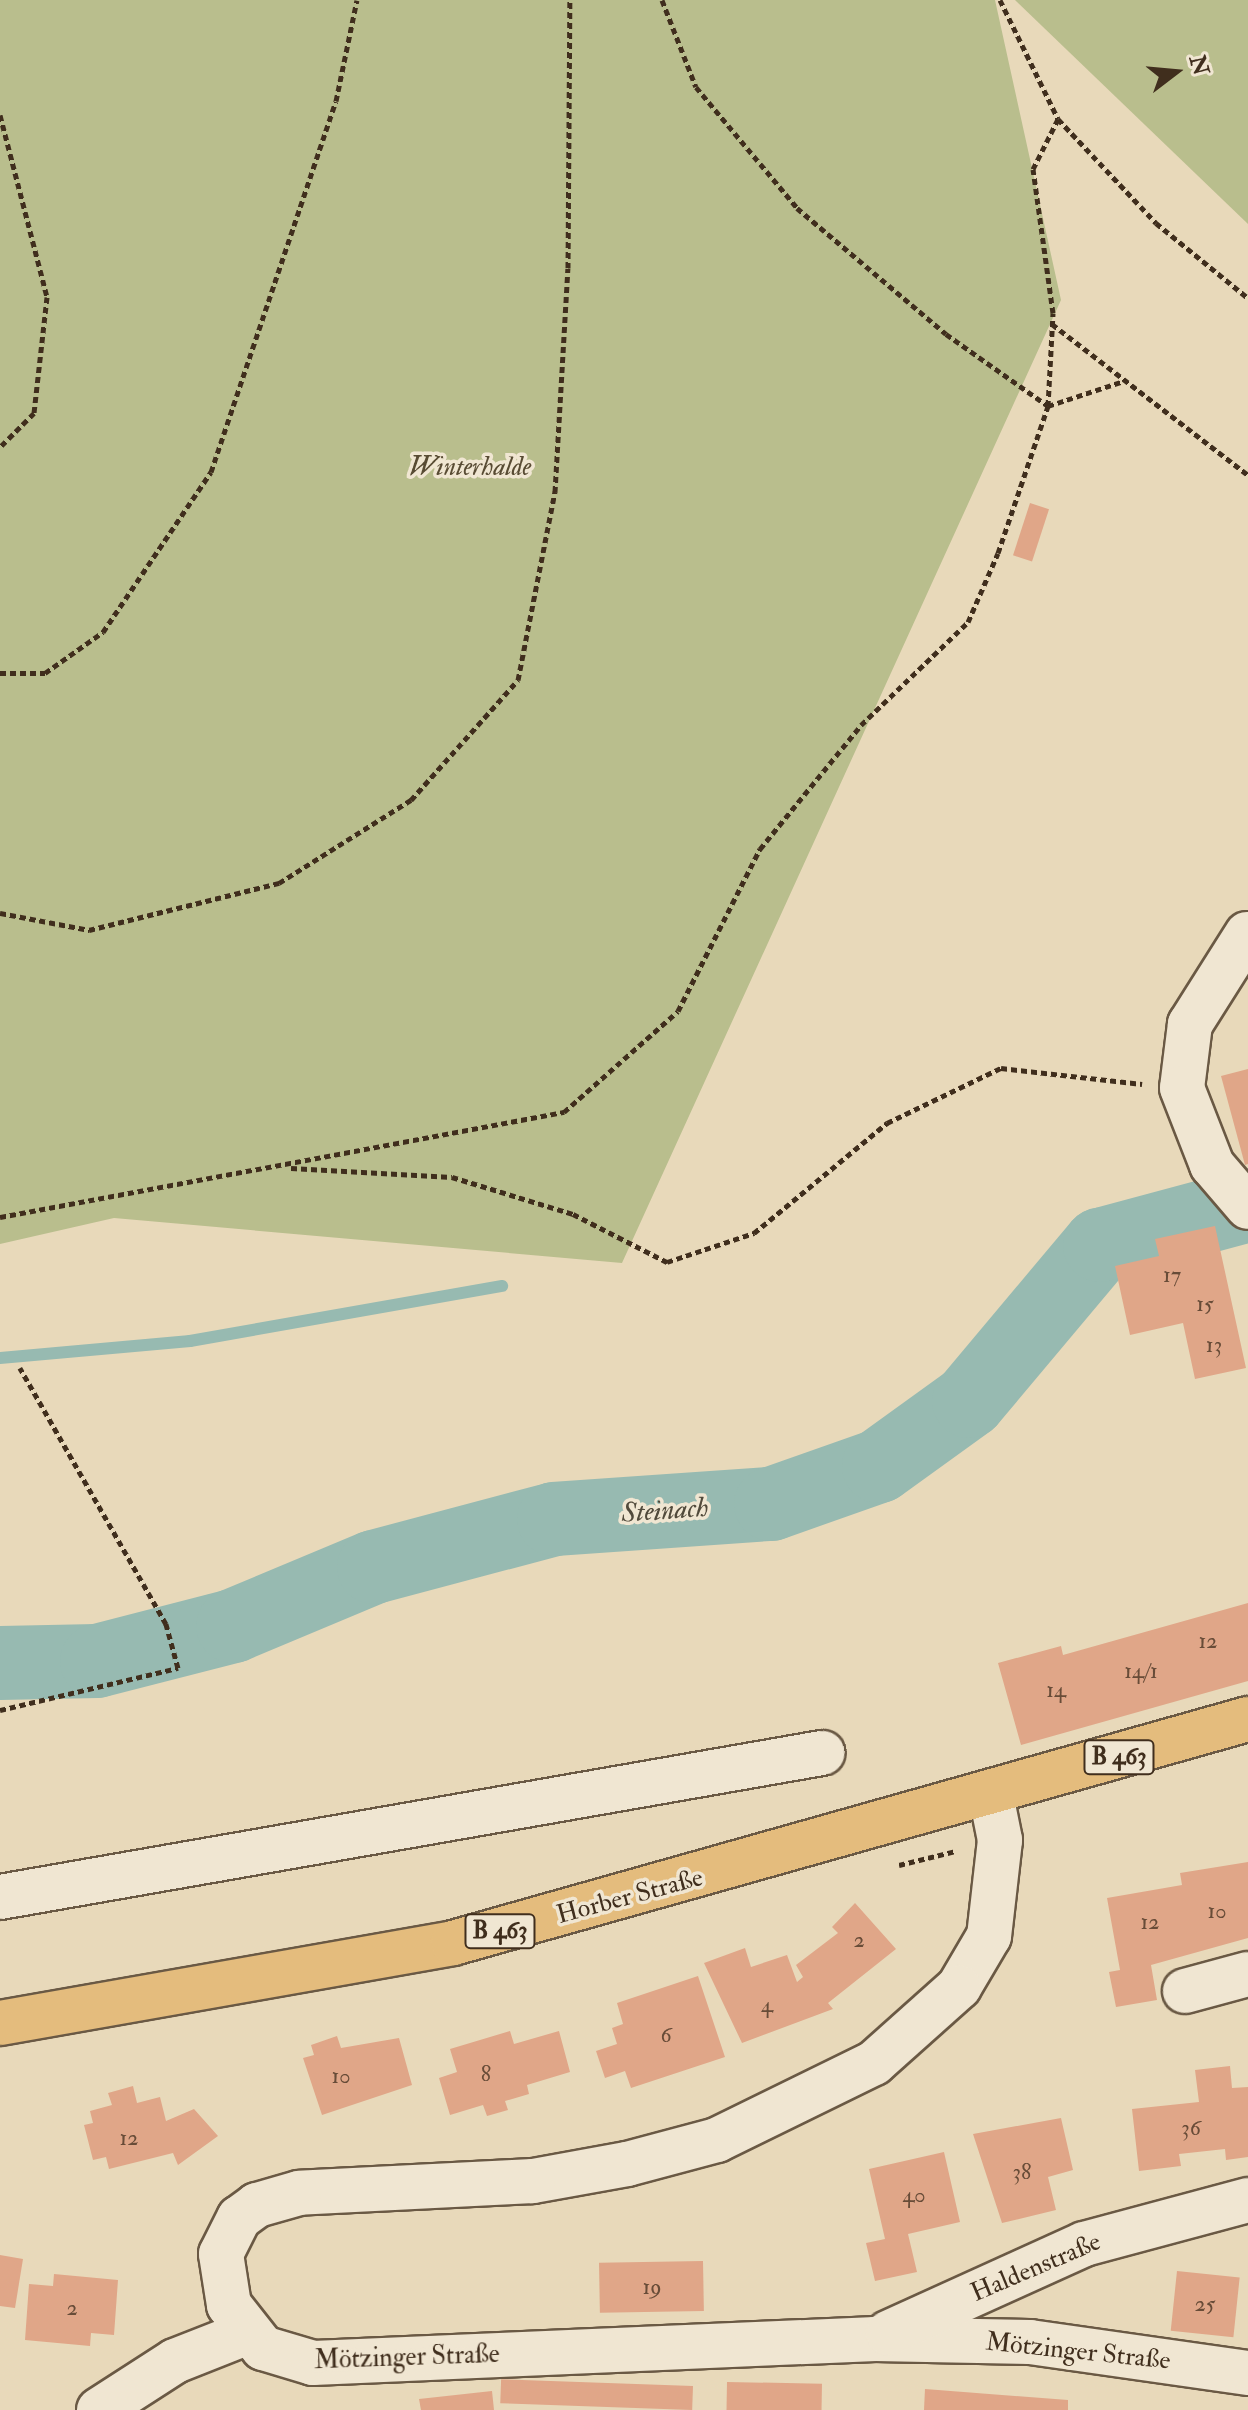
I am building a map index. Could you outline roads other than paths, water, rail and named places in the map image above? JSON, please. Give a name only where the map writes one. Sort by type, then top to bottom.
[{"type":"main road","name":"Horber Straße","points":[[0,2023],[453,1943],[991,1795],[1248,1719]]},
{"type":"street","points":[[1247,934],[1190,1024],[1182,1088],[1212,1165],[1248,1207]]},
{"type":"street","points":[[0,1897],[822,1753]]},
{"type":"street","name":"Mötzinger Straße","points":[[991,1795],[1000,1840],[989,1936],[959,1987],[874,2063],[717,2140],[627,2164],[533,2181],[299,2193],[257,2205],[239,2218],[221,2254],[229,2305],[246,2333],[281,2358],[313,2363],[875,2339],[1030,2342],[1248,2373]]},
{"type":"street","points":[[1185,1991],[1248,1974]]},
{"type":"street","name":"Haldenstraße","points":[[875,2339],[1084,2244],[1248,2200]]},
{"type":"street","points":[[99,2410],[175,2361],[246,2333]]},
{"type":"waterway","name":"Steinach","points":[[0,1663],[97,1661],[233,1626],[374,1567],[554,1519],[771,1504],[879,1466],[969,1401],[1100,1245],[1248,1205]]},
{"type":"waterway","points":[[0,1358],[190,1341],[502,1286]]},
{"type":"park label","name":"Winterhalde","points":[[470,468]]}]
